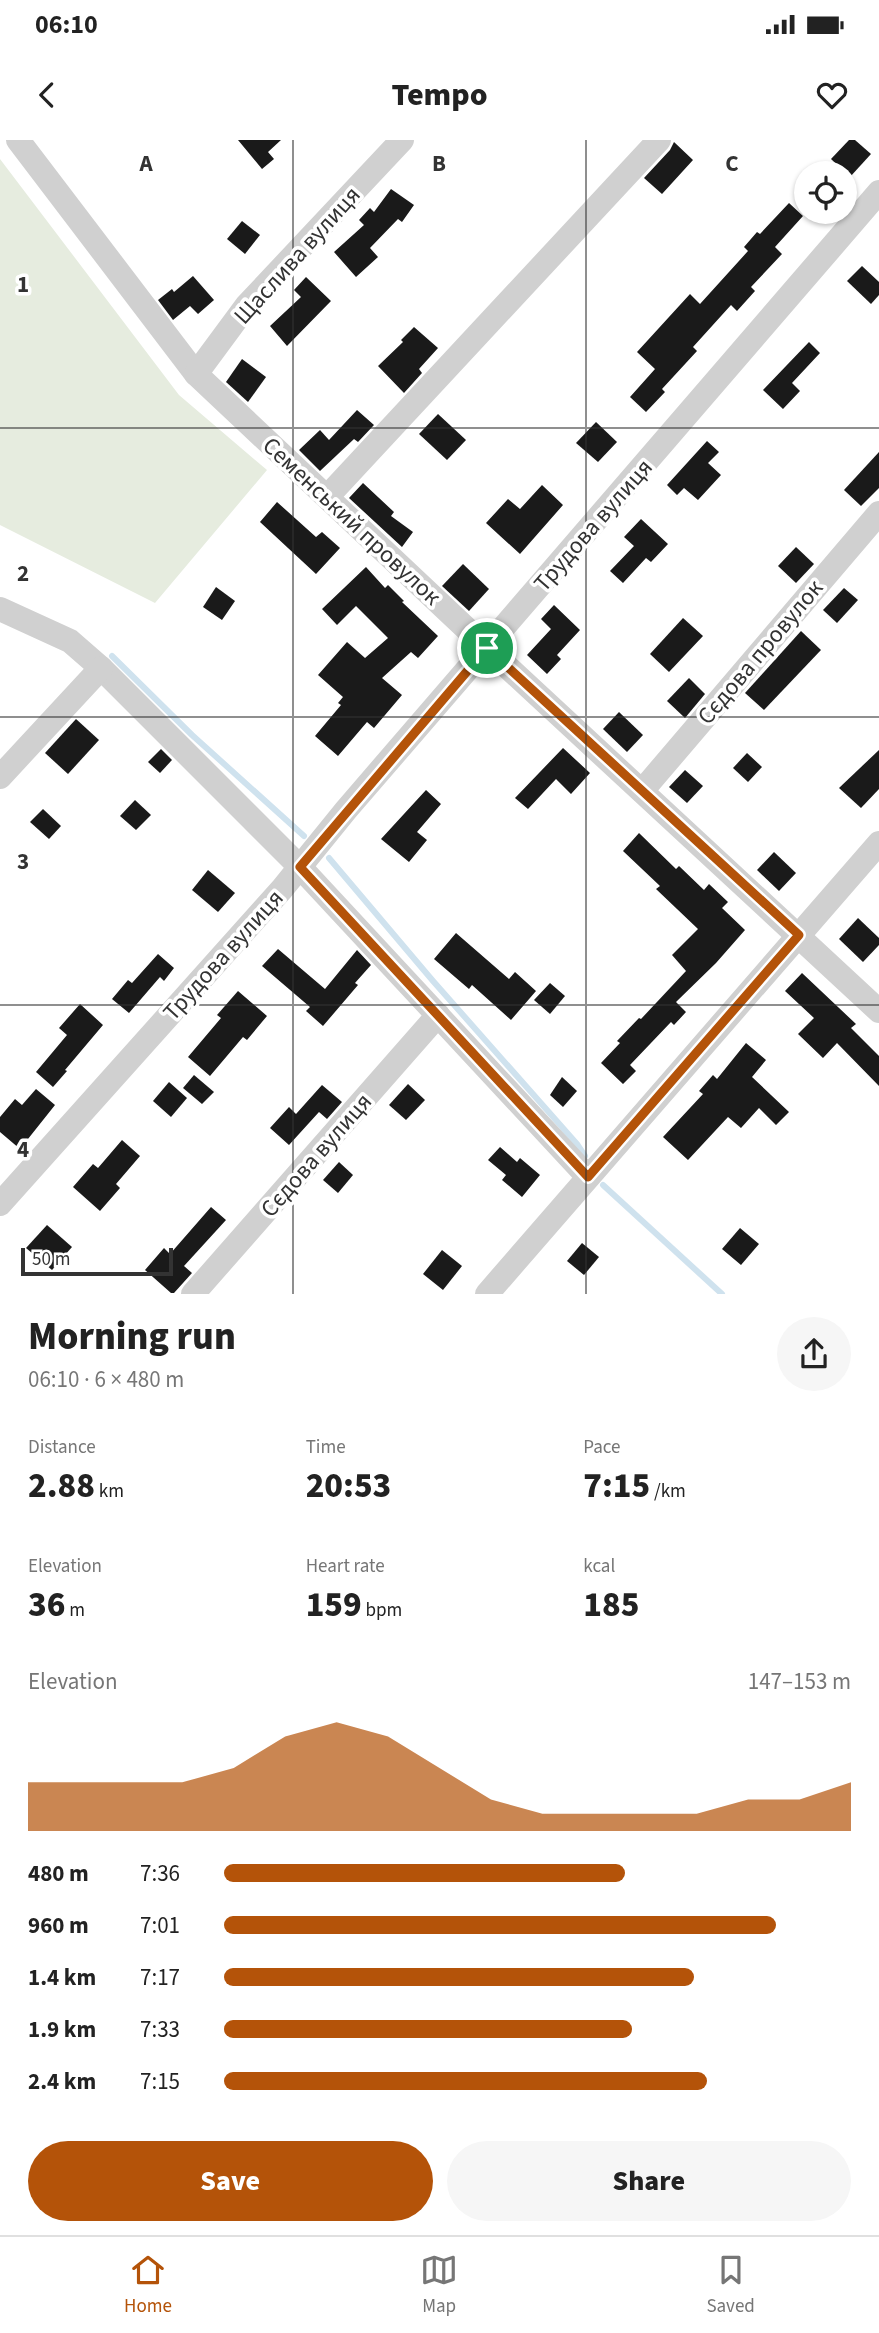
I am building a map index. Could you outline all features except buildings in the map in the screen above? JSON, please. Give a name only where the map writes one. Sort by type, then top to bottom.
[{"type":"street","name":"Семенський провулок","points":[[18,140],[196,373],[487,648],[879,1011]]},
{"type":"street","name":"Щаслива вулиця","points":[[196,373],[247,305],[402,140]]},
{"type":"street","points":[[327,497],[659,140]]},
{"type":"street","name":"Трудова вулиця","points":[[0,1204],[300,867],[879,192]]},
{"type":"street","name":"Сєдова провулок","points":[[642,791],[879,513]]},
{"type":"street","points":[[0,609],[70,641],[102,668],[300,867],[588,1177]]},
{"type":"street","points":[[0,777],[102,668]]},
{"type":"street","points":[[487,1293],[879,843]]},
{"type":"street","name":"Сєдова вулиця","points":[[193,1293],[438,1015]]},
{"type":"shaded area","points":[[0,159],[179,395],[267,470],[155,603],[0,525]]},
{"type":"waterway","points":[[112,656],[192,735],[304,836]]},
{"type":"waterway","points":[[329,858],[585,1156]]},
{"type":"waterway","points":[[603,1185],[722,1294]]},
{"type":"route","points":[[487,648],[799,935],[588,1177],[300,867],[487,648]]}]
